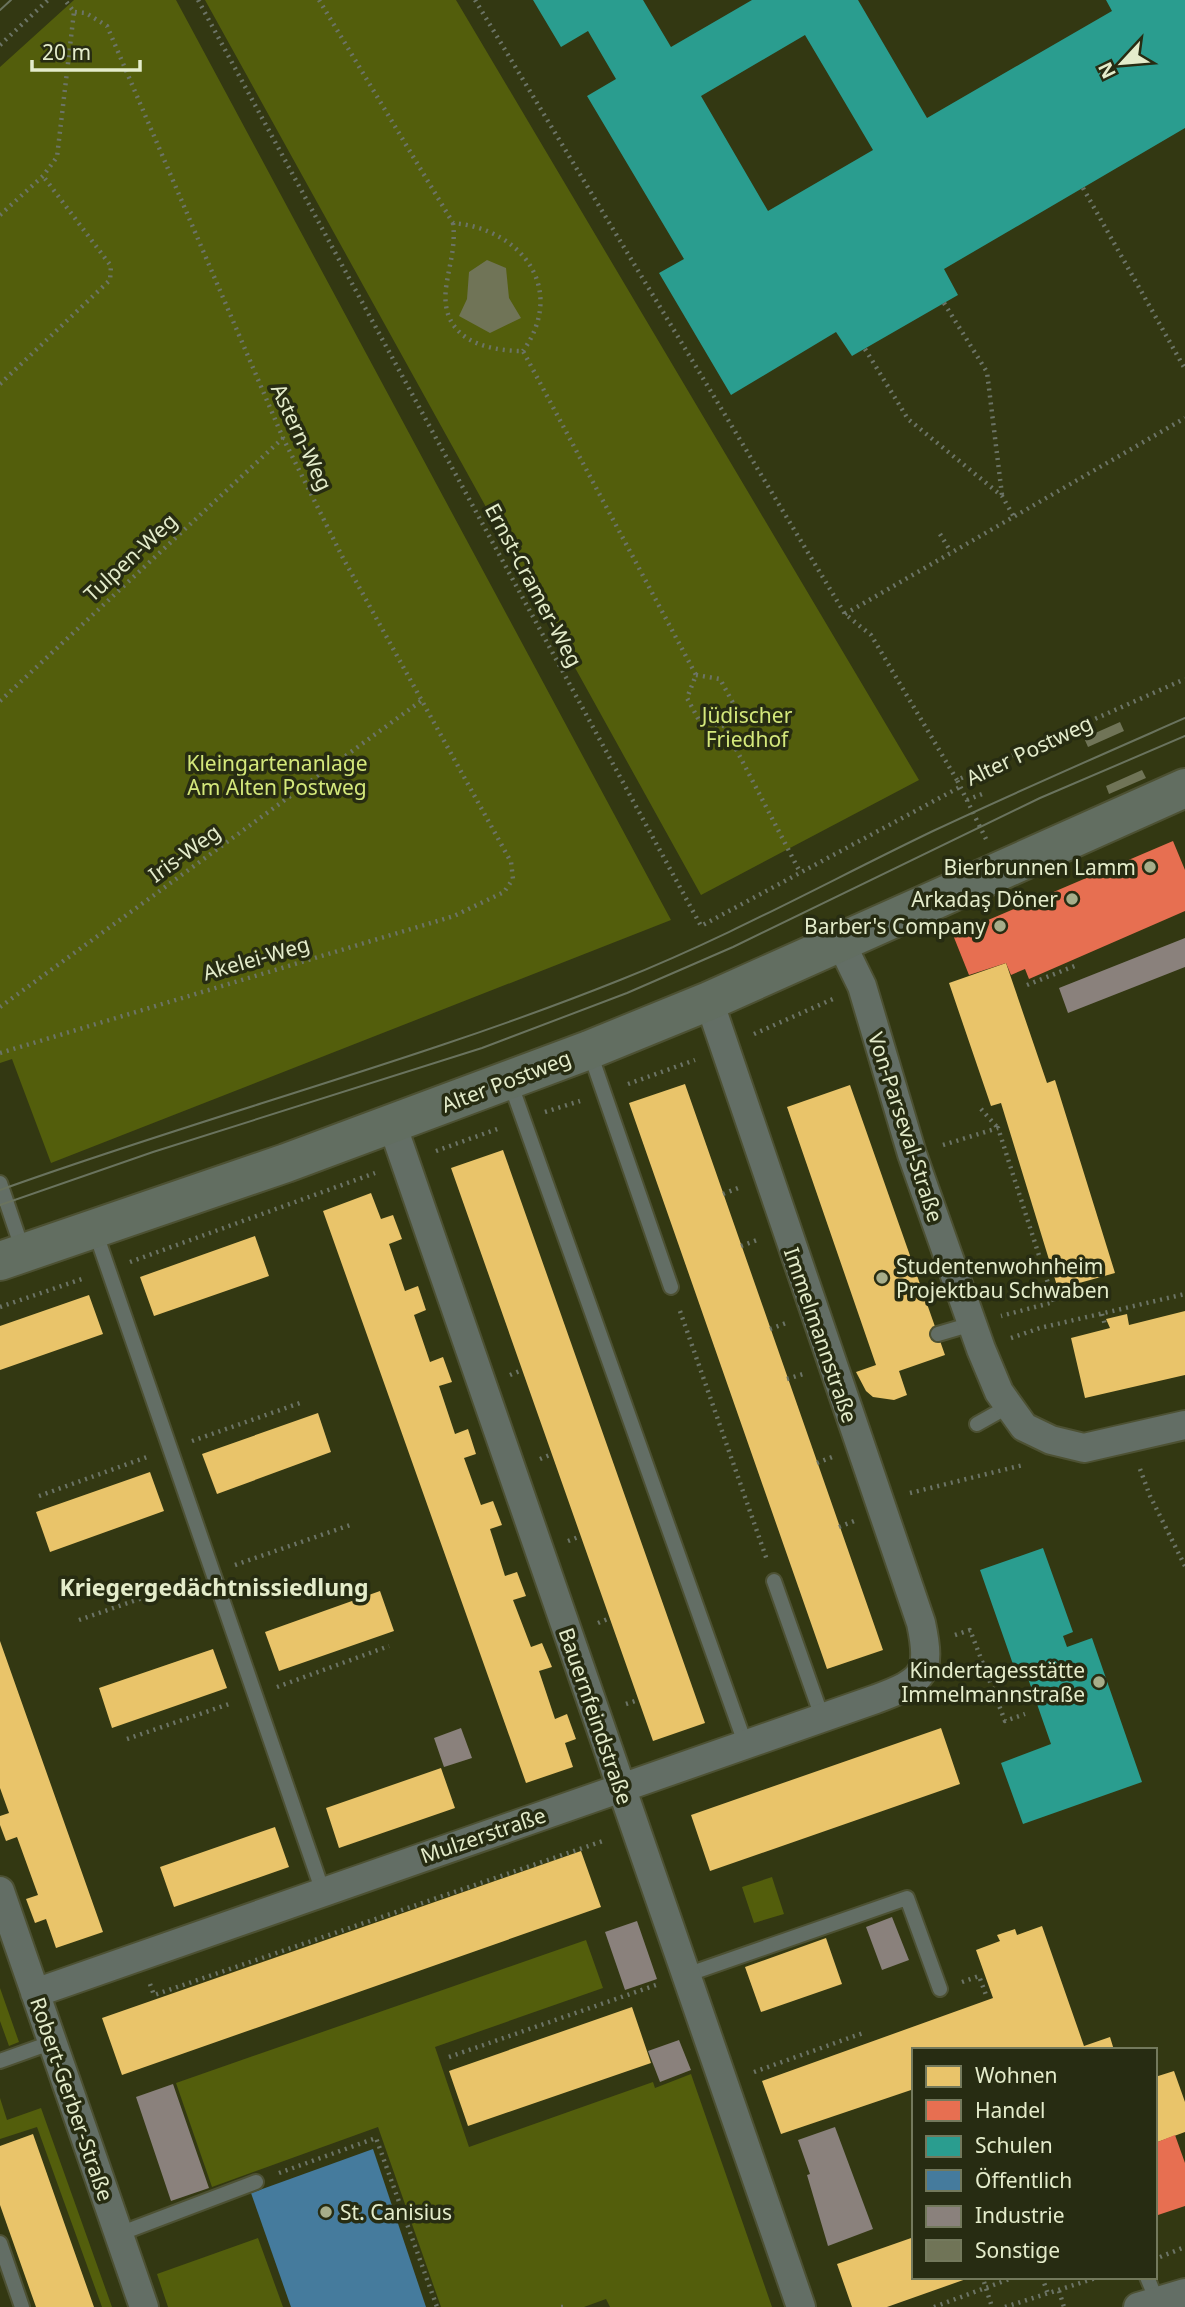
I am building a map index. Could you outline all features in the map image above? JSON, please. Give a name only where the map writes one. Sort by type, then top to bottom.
[{"type":"street","name":"Alter Postweg","points":[[12,1257],[392,1124],[589,1049],[709,1001],[1000,868],[1185,788]]},
{"type":"street","name":"Von-Parseval-Straße","points":[[840,941],[862,986],[912,1154],[976,1336],[999,1392],[1024,1427],[1051,1440],[1084,1448],[1185,1424]]},
{"type":"street","name":"Immelmannstraße","points":[[709,1001],[879,1501],[926,1658]]},
{"type":"street","name":"Bauernfeindstraße","points":[[392,1124],[801,2307]]},
{"type":"street","name":"Mulzerstraße","points":[[35,1993],[904,1689],[916,1681],[926,1658]]},
{"type":"street","name":"Robert-Gerber-Straße","points":[[0,1891],[144,2307]]},
{"type":"street","points":[[1147,2295],[1185,2293]]},
{"type":"lane","points":[[589,1049],[671,1287]]},
{"type":"lane","points":[[509,1080],[745,1744]]},
{"type":"lane","points":[[0,1183],[12,1257]]},
{"type":"lane","points":[[94,1228],[323,1892]]},
{"type":"lane","points":[[938,1334],[976,1336]]},
{"type":"lane","points":[[977,1424],[1009,1406]]},
{"type":"lane","points":[[774,1581],[822,1717]]},
{"type":"lane","points":[[686,1975],[908,1898],[940,1989]]},
{"type":"lane","points":[[0,2061],[53,2042]]},
{"type":"lane","points":[[119,2234],[256,2182]]},
{"type":"lane","points":[[0,2244],[22,2307]]},
{"type":"path","points":[[0,44],[48,0]]},
{"type":"path","points":[[0,215],[43,176],[57,157],[74,12],[65,0]]},
{"type":"path","name":"Ernst-Cramer-Weg","points":[[198,0],[701,926],[960,787]]},
{"type":"path","points":[[319,0],[453,223],[454,256],[446,291],[447,310],[456,332],[477,345],[500,351],[523,351]]},
{"type":"path","points":[[475,0],[845,614],[871,635],[944,763],[957,780]]},
{"type":"path","name":"Astern-Weg","points":[[74,12],[86,13],[107,26],[283,438],[343,558],[511,862],[513,879]]},
{"type":"path","points":[[0,384],[110,280],[111,266],[43,176]]},
{"type":"path","points":[[1083,188],[1185,369]]},
{"type":"path","points":[[453,223],[474,225],[492,231],[512,242],[524,255],[542,306],[537,331],[523,351]]},
{"type":"path","points":[[944,303],[986,372],[1002,496]]},
{"type":"path","points":[[865,349],[908,419],[1002,496],[1014,517]]},
{"type":"path","points":[[523,351],[696,675],[687,698],[700,722],[724,726]]},
{"type":"path","points":[[845,614],[1185,418]]},
{"type":"path","name":"Tulpen-Weg","points":[[0,701],[283,438]]},
{"type":"path","points":[[940,534],[951,552]]},
{"type":"path","points":[[696,675],[720,679],[733,702],[724,726],[800,872]]},
{"type":"path","name":"Alter Postweg","points":[[1000,868],[957,780],[1185,679]]},
{"type":"path","name":"Iris-Weg","points":[[0,1007],[422,701]]},
{"type":"path","points":[[967,800],[982,793]]},
{"type":"path","name":"Akelei-Weg","points":[[0,1053],[454,916],[504,892],[513,879]]},
{"type":"path","points":[[1027,985],[1077,965]]},
{"type":"path","points":[[976,1336],[1054,1303],[998,1128],[981,1110]]},
{"type":"path","points":[[912,1154],[998,1128]]},
{"type":"path","points":[[671,1287],[774,1581]]},
{"type":"path","points":[[976,1336],[1040,1328],[1185,1294]]},
{"type":"path","points":[[1102,1314],[1105,1325]]},
{"type":"path","points":[[1130,1438],[1150,1496],[1185,1566]]},
{"type":"path","points":[[879,1501],[1020,1464],[1031,1467]]},
{"type":"path","points":[[79,1620],[354,1524]]},
{"type":"path","points":[[926,1658],[970,1630],[1005,1721],[1025,1714]]},
{"type":"path","points":[[140,1957],[154,1994],[636,1830]]},
{"type":"path","points":[[449,2057],[686,1975]]},
{"type":"path","points":[[724,2083],[863,2033]]},
{"type":"path","points":[[256,2182],[376,2138],[437,2307]]},
{"type":"path","points":[[1157,2258],[1185,2247]]},
{"type":"path","points":[[934,2307],[985,2285],[1008,2279]]},
{"type":"path","points":[[1043,2279],[1048,2294]]},
{"type":"path","points":[[1005,2307],[1059,2291],[1081,2280]]},
{"type":"path","points":[[985,2285],[992,2307]]},
{"type":"path","points":[[1059,2291],[1064,2307]]},
{"type":"green space","name":"Kleingartenanlage Am Alten Postweg","points":[[74,0],[176,0],[671,920],[51,1163],[12,1059],[0,1063],[0,67]]},
{"type":"green space","name":"Jüdischer Friedhof","points":[[205,0],[456,0],[919,780],[701,895]]},
{"type":"green space","points":[[772,1877],[784,1914],[754,1923],[742,1887]]},
{"type":"green space","points":[[586,1940],[603,1988],[435,2047],[469,2147],[653,2082],[655,2088],[691,2074],[772,2307],[610,2307],[606,2299],[584,2307],[441,2307],[378,2127],[212,2187],[176,2083]]},
{"type":"green space","points":[[0,1988],[19,2042],[9,2046],[0,2021]]},
{"type":"green space","points":[[0,2098],[7,2120],[41,2108],[112,2307],[102,2307],[37,2127],[0,2139]]},
{"type":"green space","points":[[258,2238],[283,2307],[168,2307],[157,2274]]},
{"type":"building: Wohnen","points":[[1006,963],[1047,1083],[1055,1080],[1115,1273],[1058,1289],[1001,1103],[991,1106],[949,983]]},
{"type":"building: Wohnen","points":[[685,1084],[883,1650],[827,1669],[629,1103]]},
{"type":"building: Wohnen","name":"Studentenwohnheim Projektbau Schwaben","points":[[850,1085],[945,1355],[899,1371],[907,1395],[894,1400],[873,1397],[866,1391],[856,1372],[876,1365],[787,1107]]},
{"type":"building: Wohnen","points":[[503,1150],[705,1723],[653,1741],[451,1168]]},
{"type":"building: Wohnen","points":[[371,1193],[381,1219],[393,1215],[402,1239],[389,1244],[405,1291],[418,1286],[426,1310],[414,1315],[430,1362],[443,1357],[452,1382],[439,1386],[455,1434],[468,1429],[476,1454],[464,1458],[481,1505],[493,1501],[502,1525],[490,1529],[505,1576],[517,1572],[526,1596],[513,1600],[531,1647],[542,1643],[552,1667],[539,1671],[555,1719],[567,1714],[576,1739],[565,1743],[573,1767],[526,1783],[323,1211]]},
{"type":"building: Wohnen","points":[[255,1236],[269,1276],[154,1316],[140,1277]]},
{"type":"building: Wohnen","points":[[89,1295],[103,1334],[0,1370],[0,1326]]},
{"type":"building: Wohnen","points":[[1185,1311],[1185,1375],[1085,1398],[1071,1338],[1110,1328],[1106,1319],[1127,1314],[1129,1325]]},
{"type":"building: Wohnen","points":[[318,1413],[331,1452],[217,1494],[202,1454]]},
{"type":"building: Wohnen","points":[[150,1472],[164,1511],[50,1552],[36,1512]]},
{"type":"building: Wohnen","points":[[380,1591],[394,1631],[279,1671],[265,1632]]},
{"type":"building: Wohnen","points":[[0,1641],[103,1932],[56,1948],[46,1919],[35,1923],[26,1899],[38,1895],[17,1837],[6,1841],[0,1825],[0,1816],[9,1813],[0,1788]]},
{"type":"building: Wohnen","points":[[213,1649],[227,1688],[112,1728],[99,1688]]},
{"type":"building: Wohnen","points":[[941,1728],[960,1784],[710,1871],[691,1815]]},
{"type":"building: Wohnen","points":[[441,1768],[455,1808],[339,1848],[326,1808]]},
{"type":"building: Wohnen","points":[[275,1827],[289,1867],[174,1907],[160,1867]]},
{"type":"building: Wohnen","points":[[581,1851],[601,1907],[122,2075],[102,2018]]},
{"type":"building: Wohnen","points":[[1042,1926],[1084,2046],[1110,2037],[1113,2048],[912,2048],[912,2090],[781,2134],[762,2081],[993,1998],[976,1950],[1000,1941],[997,1935],[1015,1929],[1017,1935]]},
{"type":"building: Wohnen","points":[[826,1938],[842,1984],[761,2012],[745,1967]]},
{"type":"building: Wohnen","points":[[632,2007],[651,2063],[468,2126],[449,2071]]},
{"type":"building: Wohnen","points":[[1174,2071],[1185,2102],[1185,2132],[1157,2142],[1157,2076]]},
{"type":"building: Wohnen","points":[[33,2134],[94,2307],[36,2307],[31,2293],[0,2205],[0,2146]]},
{"type":"building: Wohnen","points":[[912,2238],[912,2279],[966,2279],[887,2307],[852,2307],[837,2264]]},
{"type":"building: Handel","points":[[1173,841],[1185,870],[1185,911],[1029,979],[1025,969],[1011,975],[1006,963],[969,975],[953,935]]},
{"type":"building: Handel","points":[[1175,2135],[1185,2163],[1185,2206],[1157,2215],[1157,2142]]},
{"type":"building: Schulen","points":[[533,0],[643,0],[671,47],[752,0],[858,0],[927,118],[1112,11],[1106,0],[1185,0],[1185,128],[944,269],[958,295],[852,356],[836,332],[731,395],[659,273],[684,259],[587,96],[616,79],[588,31],[561,47]],"holes":[[[805,35],[873,150],[768,211],[701,96]]]},
{"type":"building: Schulen","points":[[1043,1548],[1073,1632],[1063,1636],[1067,1647],[1092,1638],[1142,1782],[1023,1824],[1001,1763],[1051,1744],[1024,1667],[1015,1670],[980,1570]]},
{"type":"building: Öffentlich","name":"St. Canisius","points":[[373,2149],[426,2307],[291,2307],[251,2193]]},
{"type":"building: Industrie","points":[[1185,938],[1185,967],[1068,1013],[1059,988]]},
{"type":"building: Industrie","points":[[461,1728],[472,1758],[444,1767],[434,1738]]},
{"type":"building: Industrie","points":[[892,1917],[909,1960],[882,1970],[866,1927]]},
{"type":"building: Industrie","points":[[637,1921],[657,1979],[625,1990],[605,1932]]},
{"type":"building: Industrie","points":[[679,2040],[691,2070],[660,2082],[648,2051]]},
{"type":"building: Industrie","points":[[173,2084],[209,2188],[171,2201],[136,2097]]},
{"type":"building: Industrie","points":[[835,2127],[873,2229],[828,2246],[807,2175],[810,2174],[798,2140]]},
{"type":"building: Sonstige","points":[[487,260],[506,268],[509,298],[521,318],[490,333],[459,316],[467,299],[469,272]]},
{"type":"building: Sonstige","points":[[1120,722],[1124,731],[1088,747],[1084,738]]},
{"type":"building: Sonstige","points":[[1142,770],[1146,778],[1109,794],[1106,786]]},
{"type":"tram line","points":[[0,10],[11,0]]},
{"type":"tram line","points":[[0,1190],[155,1137],[467,1037],[620,980],[739,927],[964,816],[1185,718]]},
{"type":"tram line","points":[[0,1205],[153,1152],[482,1048],[627,993],[733,947],[1040,798],[1185,736]]},
{"type":"place","name":"Bierbrunnen Lamm","points":[[1150,867]]},
{"type":"place","name":"Arkadaş Döner","points":[[1072,899]]},
{"type":"place","name":"Barber's Company","points":[[1000,926]]},
{"type":"place","name":"Studentenwohnheim Projektbau Schwaben","points":[[882,1278]]},
{"type":"place","name":"Kindertagesstätte Immelmannstraße","points":[[1099,1682]]},
{"type":"place","name":"St. Canisius","points":[[326,2212]]},
{"type":"district","name":"Kriegergedächtnissiedlung","points":[[214,1587]]}]
